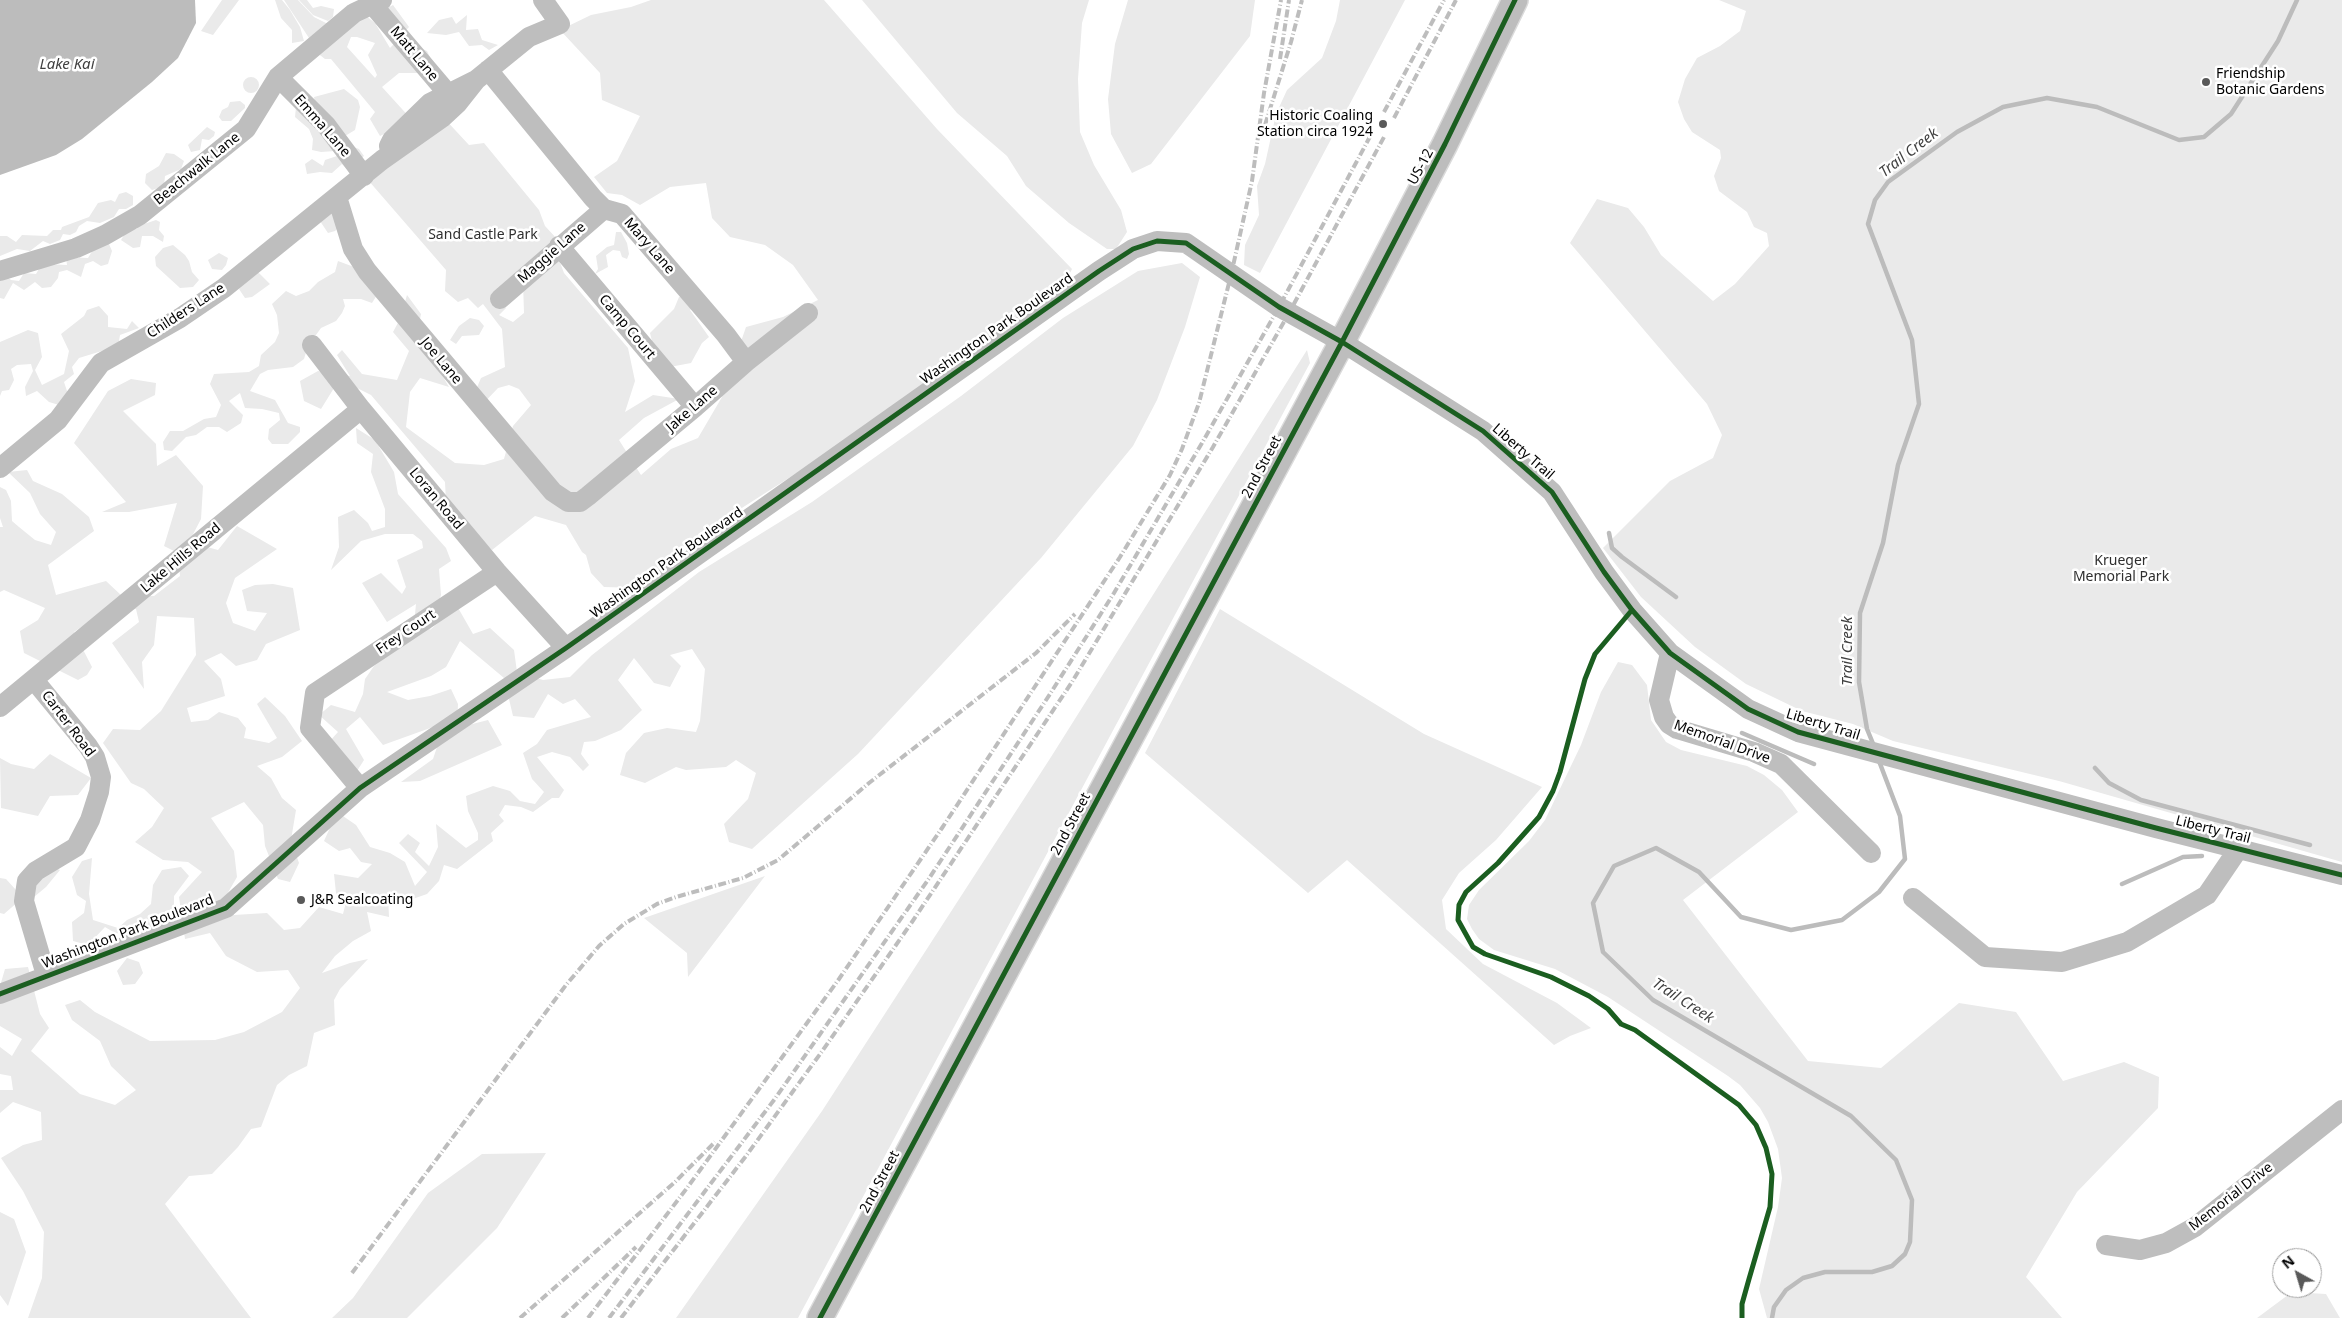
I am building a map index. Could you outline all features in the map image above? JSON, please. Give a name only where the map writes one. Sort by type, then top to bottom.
[{"type":"main road","name":"US-12","points":[[1342,342],[1445,144],[1516,0]]},
{"type":"main road","name":"2nd Street","points":[[820,1318],[1342,342]]},
{"type":"street","name":"Childers Lane","points":[[0,468],[58,420],[101,363],[180,318],[224,288],[382,160],[392,140],[430,103],[452,99],[462,89],[529,37],[560,24],[543,0]]},
{"type":"street","name":"Beachwalk Lane","points":[[0,271],[76,248],[105,236],[140,215],[246,129],[278,77],[354,13],[377,2]]},
{"type":"street","name":"Matt Lane","points":[[377,2],[452,99]]},
{"type":"street","name":"Mary Lane","points":[[482,75],[604,209],[622,214],[726,334],[746,362]]},
{"type":"street","name":"Emma Lane","points":[[278,77],[326,125],[364,176]]},
{"type":"street","name":"Joe Lane","points":[[337,197],[353,249],[367,271],[553,492],[561,499],[574,503]]},
{"type":"street","name":"Maggie Lane","points":[[500,299],[604,209]]},
{"type":"street","name":"Washington Park Boulevard","points":[[0,994],[226,908],[360,788],[566,648],[1099,271],[1133,249],[1157,240],[1186,242],[1279,307],[1342,342]]},
{"type":"street","name":"Camp Court","points":[[559,246],[695,408]]},
{"type":"street","name":"Jake Lane","points":[[574,503],[588,496],[808,312]]},
{"type":"street","name":"Liberty Trail","points":[[1342,342],[1483,431],[1552,492],[1604,572],[1632,610],[1670,653],[1748,710],[1798,732],[2156,828],[2342,875]]},
{"type":"street","name":"Loran Road","points":[[312,345],[361,409],[497,572],[566,648]]},
{"type":"street","name":"Lake Hills Road","points":[[0,707],[361,409]]},
{"type":"street","name":"Frey Court","points":[[360,788],[310,728],[315,693],[497,572]]},
{"type":"street","name":"Memorial Drive","points":[[1670,653],[1660,700],[1664,717],[1669,724],[1676,729],[1754,752],[1781,764],[1871,853]]},
{"type":"street","name":"Carter Road","points":[[34,680],[88,746],[95,757],[102,777],[90,820],[76,847],[36,870],[27,881],[24,901],[46,975]]},
{"type":"street","points":[[1913,898],[1985,957],[2062,962],[2126,942],[2207,896],[2239,848]]},
{"type":"street","name":"Memorial Drive","points":[[2106,1245],[2140,1250],[2166,1243],[2195,1227],[2342,1110]]},
{"type":"green space","points":[[222,0],[239,0],[213,35],[201,31]]},
{"type":"green space","points":[[275,0],[282,0],[290,10],[300,27],[304,41],[292,43],[292,30],[281,18]]},
{"type":"green space","points":[[284,0],[298,0],[314,17],[328,24],[309,38]]},
{"type":"green space","points":[[299,0],[307,0],[313,8],[321,6],[334,9],[333,17],[328,21],[313,15]]},
{"type":"green space","name":"Sand Castle Park","points":[[651,0],[824,0],[937,129],[1072,269],[1059,296],[803,469],[690,541],[640,588],[604,587],[591,573],[586,555],[582,552],[566,525],[535,516],[492,550],[458,519],[446,502],[445,482],[371,395],[355,387],[334,388],[321,409],[304,401],[300,381],[318,371],[350,376],[337,355],[342,350],[362,374],[397,380],[409,351],[393,332],[400,319],[407,295],[421,314],[416,341],[449,387],[420,378],[410,392],[406,427],[455,463],[484,465],[504,459],[513,426],[531,405],[519,389],[509,385],[498,388],[479,408],[470,404],[481,378],[505,367],[502,329],[483,304],[478,308],[468,298],[458,302],[445,291],[446,270],[368,180],[443,117],[469,145],[484,143],[539,210],[545,226],[558,240],[553,244],[564,273],[628,348],[635,381],[625,412],[653,395],[679,399],[644,418],[619,440],[641,475],[671,449],[698,438],[722,397],[746,327],[783,317],[818,300],[793,265],[765,245],[730,237],[712,218],[706,183],[670,187],[640,205],[622,195],[607,193],[594,177],[617,161],[640,116],[602,100],[600,73],[560,30],[591,15],[631,7]],"holes":[[[523,282],[524,313],[513,322],[499,315],[506,308],[499,290]]]},
{"type":"green space","points":[[862,0],[1089,0],[1082,23],[1078,79],[1080,132],[1094,165],[1121,210],[1127,232],[1116,249],[1107,249],[1069,223],[1026,186],[1007,156],[957,113]]},
{"type":"green space","points":[[1128,0],[1255,0],[1250,36],[1151,164],[1132,173],[1111,134],[1108,99],[1115,44]]},
{"type":"green space","points":[[1340,0],[1405,0],[1260,273],[1244,265],[1245,245],[1259,215],[1257,186],[1265,164],[1276,114],[1287,90],[1322,58],[1336,21]]},
{"type":"green space","name":"Krueger Memorial Park","points":[[1719,0],[2342,0],[2342,862],[2059,781],[1893,741],[1853,724],[1802,711],[1746,684],[1695,647],[1641,597],[1603,548],[1670,481],[1713,458],[1722,435],[1707,404],[1570,243],[1597,199],[1628,208],[1644,227],[1661,255],[1713,301],[1735,284],[1769,246],[1767,233],[1754,227],[1747,212],[1719,191],[1714,176],[1721,158],[1720,150],[1692,132],[1684,119],[1678,102],[1685,79],[1697,58],[1720,46],[1740,31],[1746,11]]},
{"type":"green space","points":[[393,5],[409,27],[404,32],[416,46],[427,51],[433,63],[420,73],[399,73],[382,87],[412,120],[380,136],[370,119],[375,112],[331,59],[325,59],[316,52],[365,15],[375,23],[390,48],[394,44],[384,10]],"holes":[[[351,37],[375,43],[368,55],[377,75],[375,78],[347,47]]]},
{"type":"green space","points":[[467,15],[466,30],[478,29],[482,40],[498,45],[489,50],[482,45],[469,46],[459,32],[446,35],[427,33],[439,20],[452,17],[456,24]]},
{"type":"green space","points":[[251,77],[257,79],[259,85],[257,91],[251,93],[245,91],[243,85],[245,79]]},
{"type":"green space","points":[[344,89],[358,100],[360,107],[355,130],[345,136],[348,145],[359,149],[364,156],[347,169],[342,164],[332,173],[307,174],[305,164],[312,159],[323,166],[325,160],[337,156],[335,151],[321,152],[312,150],[313,139],[309,129],[295,117],[296,107],[315,102],[314,97]]},
{"type":"green space","points":[[240,101],[245,105],[245,108],[231,121],[222,121],[219,117],[222,110],[228,107],[230,102]]},
{"type":"green space","points":[[207,127],[215,132],[214,136],[209,140],[202,139],[200,150],[191,152],[188,145]]},
{"type":"green space","points":[[166,153],[174,154],[184,161],[181,169],[165,176],[164,186],[152,190],[145,183],[146,174],[159,166]]},
{"type":"green space","points":[[126,192],[133,196],[133,205],[126,209],[119,209],[114,217],[100,223],[87,221],[79,226],[76,232],[70,235],[63,234],[60,240],[50,244],[43,241],[30,251],[17,249],[0,256],[0,236],[7,236],[16,242],[22,235],[47,236],[53,230],[61,230],[62,227],[89,217],[98,203],[111,200],[115,202],[119,194]]},
{"type":"green space","points":[[328,212],[339,214],[339,227],[335,231],[328,233],[318,218]]},
{"type":"green space","points":[[156,220],[160,222],[159,230],[164,236],[163,242],[153,236],[142,236],[140,247],[133,248],[121,240],[127,230],[137,229],[138,226]]},
{"type":"green space","points":[[616,232],[621,232],[627,243],[629,254],[627,259],[622,257],[620,251],[613,250],[606,255],[608,267],[595,274],[598,269],[596,256],[607,247],[614,245]]},
{"type":"green space","points":[[97,243],[109,244],[112,251],[108,264],[101,266],[93,261],[85,264],[81,277],[67,270],[59,272],[58,278],[51,287],[42,288],[35,282],[24,290],[13,283],[4,299],[0,298],[0,277],[5,275],[11,280],[19,281],[24,273],[36,274],[40,267],[47,264],[67,265],[66,257],[88,258]]},
{"type":"green space","points":[[173,245],[185,255],[192,272],[199,280],[193,287],[180,288],[156,266],[155,257],[163,248]]},
{"type":"green space","points":[[219,253],[228,258],[226,265],[222,270],[212,269],[208,260]]},
{"type":"green space","points":[[338,261],[354,267],[377,295],[372,303],[361,299],[343,299],[345,306],[342,313],[336,321],[321,328],[308,346],[304,359],[293,367],[268,370],[260,374],[250,391],[275,400],[288,423],[300,427],[300,432],[288,444],[272,444],[268,439],[269,429],[280,420],[279,413],[245,408],[240,393],[229,401],[243,415],[241,423],[227,432],[219,427],[207,427],[196,435],[186,437],[172,451],[164,450],[163,442],[170,431],[183,431],[204,419],[216,417],[221,405],[210,384],[214,374],[249,372],[259,366],[261,355],[275,342],[279,333],[277,315],[272,304],[286,291],[296,296],[309,291],[318,282],[335,272]]},
{"type":"green space","points":[[1182,263],[1200,277],[1185,327],[1157,400],[1133,446],[1041,558],[858,754],[752,849],[729,842],[724,824],[748,799],[756,773],[736,760],[726,767],[686,770],[676,767],[645,783],[620,775],[626,753],[644,733],[667,728],[696,732],[700,721],[705,669],[692,649],[670,655],[681,666],[670,687],[654,683],[634,658],[618,680],[642,710],[621,730],[595,741],[584,742],[581,754],[589,765],[583,771],[570,757],[552,752],[537,757],[564,790],[559,798],[552,798],[533,812],[521,807],[505,805],[499,815],[504,821],[491,833],[493,841],[457,869],[444,865],[439,881],[427,894],[404,902],[388,894],[389,917],[367,912],[371,931],[353,941],[335,956],[322,973],[368,959],[340,989],[334,1000],[335,1025],[314,1033],[307,1066],[289,1075],[277,1085],[261,1127],[251,1129],[238,1147],[212,1174],[189,1176],[165,1204],[251,1318],[28,1318],[42,1278],[44,1232],[23,1191],[1,1158],[23,1145],[42,1140],[41,1112],[13,1102],[0,1113],[0,1090],[13,1090],[11,1076],[0,1074],[0,1047],[12,1056],[22,1039],[0,1026],[0,986],[5,969],[28,967],[40,1014],[49,1028],[31,1051],[80,1094],[115,1105],[136,1090],[111,1066],[100,1041],[72,1020],[65,1005],[80,1000],[95,1012],[150,1041],[215,1040],[244,1032],[282,1012],[300,988],[288,970],[257,972],[226,956],[210,933],[185,939],[179,897],[202,872],[188,862],[163,860],[135,842],[152,827],[164,808],[144,789],[131,783],[103,743],[113,729],[140,730],[161,711],[196,655],[194,618],[157,616],[154,645],[142,662],[144,689],[112,643],[139,622],[136,609],[100,614],[74,632],[92,667],[87,675],[78,680],[24,653],[20,631],[38,620],[45,608],[4,590],[0,592],[0,527],[3,527],[0,518],[0,487],[6,490],[11,501],[12,521],[35,540],[51,545],[56,532],[40,514],[30,493],[8,472],[27,470],[33,481],[62,494],[89,517],[94,531],[48,565],[56,595],[106,581],[122,596],[154,596],[180,576],[178,553],[164,546],[177,503],[129,512],[102,512],[126,502],[74,443],[108,391],[131,379],[156,383],[155,395],[123,411],[156,444],[157,466],[176,455],[203,486],[201,519],[189,542],[218,550],[237,526],[277,549],[235,578],[226,603],[233,623],[255,631],[267,613],[247,611],[242,590],[255,585],[273,584],[293,588],[300,630],[266,644],[257,660],[236,666],[221,653],[204,661],[221,679],[225,696],[187,708],[191,722],[208,720],[219,712],[238,718],[246,728],[244,738],[269,743],[277,738],[257,704],[265,697],[285,716],[302,741],[282,757],[257,766],[271,778],[282,798],[296,810],[291,840],[299,863],[290,882],[278,879],[265,846],[263,825],[244,802],[211,818],[234,851],[237,877],[226,896],[234,915],[267,913],[284,930],[300,928],[319,907],[343,914],[345,906],[336,893],[334,874],[358,878],[372,864],[361,862],[350,848],[339,851],[324,841],[333,821],[343,816],[356,825],[370,847],[390,853],[405,862],[415,886],[427,872],[399,843],[408,834],[420,843],[415,852],[429,866],[438,847],[436,824],[466,848],[478,840],[478,833],[468,811],[466,796],[493,786],[510,791],[520,801],[535,804],[544,792],[532,779],[523,753],[537,744],[547,730],[591,717],[575,699],[563,704],[548,694],[534,718],[513,716],[504,678],[460,641],[446,667],[431,676],[387,692],[408,700],[430,696],[451,689],[458,704],[457,728],[488,720],[502,745],[420,781],[401,782],[433,759],[439,741],[433,727],[383,745],[360,717],[346,729],[364,760],[357,771],[329,742],[338,732],[319,715],[331,705],[355,712],[363,694],[365,679],[374,666],[397,648],[414,624],[416,604],[387,622],[362,583],[381,573],[402,594],[406,587],[397,560],[423,548],[422,541],[413,534],[385,534],[361,541],[331,570],[339,547],[338,517],[354,510],[368,523],[372,531],[385,527],[385,509],[371,472],[373,454],[357,443],[356,428],[375,440],[394,472],[398,494],[446,548],[451,561],[439,569],[441,595],[430,630],[457,606],[473,634],[490,628],[514,650],[517,672],[543,680],[570,677],[592,655],[699,572],[812,502],[961,396],[1063,318],[1138,271]]},
{"type":"green space","points":[[258,272],[270,284],[252,297],[245,298],[239,289],[248,276]]},
{"type":"green space","points":[[694,294],[700,300],[690,310],[709,337],[702,343],[691,363],[659,369],[650,333],[674,309],[679,297]]},
{"type":"green space","points":[[99,306],[108,316],[108,327],[127,329],[132,321],[139,328],[120,335],[118,346],[79,358],[72,367],[74,374],[64,382],[68,394],[59,405],[49,402],[37,391],[26,396],[25,387],[33,371],[31,364],[17,365],[11,369],[14,380],[9,390],[2,391],[0,396],[0,342],[28,330],[38,333],[42,357],[35,370],[42,385],[64,374],[69,351],[61,334],[84,316],[87,310]]},
{"type":"green space","points":[[470,318],[479,320],[484,326],[479,335],[462,336],[456,344],[450,340],[459,326]]},
{"type":"green space","points":[[1307,350],[1310,363],[798,1318],[676,1318],[822,1111],[1051,757]]},
{"type":"green space","points":[[1220,609],[1424,734],[1542,787],[1496,840],[1459,873],[1442,900],[1446,929],[1483,964],[1557,1003],[1591,1028],[1554,1045],[1347,860],[1308,893],[1145,753]]},
{"type":"green space","points":[[1618,662],[1632,665],[1647,685],[1651,720],[1666,742],[1681,750],[1747,766],[1764,775],[1782,790],[1798,812],[1683,900],[1808,1061],[1881,1068],[1959,1003],[2016,1012],[2063,1081],[2124,1062],[2159,1077],[2158,1108],[2077,1192],[2026,1277],[2062,1318],[1767,1318],[1759,1289],[1778,1207],[1782,1178],[1778,1149],[1768,1122],[1760,1108],[1740,1085],[1728,1076],[1608,997],[1555,969],[1494,950],[1479,939],[1472,929],[1467,919],[1469,905],[1479,890],[1529,841],[1545,820],[1581,745],[1601,692]]},
{"type":"green space","points":[[50,754],[91,778],[78,795],[50,796],[38,816],[1,808],[0,758],[11,764],[34,769]]},
{"type":"green space","points":[[92,858],[89,894],[93,920],[118,928],[127,920],[140,914],[151,904],[153,885],[162,870],[181,867],[189,876],[174,896],[174,919],[133,935],[115,933],[105,927],[88,945],[73,941],[72,922],[84,913],[86,901],[77,895],[72,877],[82,861]]},
{"type":"green space","points":[[53,867],[60,870],[46,887],[34,897],[31,883]]},
{"type":"green space","points":[[765,876],[688,977],[687,953],[644,918]]},
{"type":"green space","points":[[0,878],[6,879],[16,890],[19,901],[4,914],[0,913]]},
{"type":"green space","points":[[127,958],[139,962],[143,973],[135,984],[123,985],[117,971]]},
{"type":"green space","points":[[546,1153],[497,1228],[407,1318],[332,1318],[353,1298],[428,1193],[482,1154]]},
{"type":"green space","points":[[0,1212],[14,1219],[26,1252],[8,1306],[0,1295]]},
{"type":"green space","points":[[2322,1294],[2326,1294],[2340,1318],[2257,1318],[2284,1298],[2322,1298]]},
{"type":"water","name":"Lake Kai","points":[[0,0],[195,0],[196,23],[178,58],[152,82],[82,139],[56,155],[0,175]]},
{"type":"waterway","name":"Trail Creek","points":[[1874,746],[1867,729],[1859,682],[1860,613],[1883,543],[1898,465],[1919,404],[1912,340],[1868,224],[1875,200],[1888,182],[1957,132],[2003,107],[2047,98],[2097,107],[2179,140],[2204,137],[2231,114],[2278,41],[2297,0]]},
{"type":"waterway","points":[[1609,533],[1612,548],[1676,597]]},
{"type":"waterway","points":[[1742,733],[1814,764]]},
{"type":"waterway","name":"Trail Creek","points":[[1772,1318],[1774,1307],[1786,1290],[1803,1278],[1825,1272],[1872,1272],[1892,1266],[1905,1254],[1910,1242],[1912,1200],[1896,1160],[1851,1116],[1653,1000],[1603,952],[1593,903],[1614,866],[1656,848],[1699,872],[1741,917],[1791,930],[1842,920],[1879,892],[1905,859],[1900,816],[1879,761]]},
{"type":"waterway","points":[[2095,768],[2109,783],[2141,800],[2310,845]]},
{"type":"waterway","points":[[2122,884],[2183,857],[2202,856]]},
{"type":"railway","points":[[588,1318],[687,1188],[839,979],[942,828],[1120,557],[1170,475],[1199,403],[1231,275],[1252,181],[1264,93],[1281,0]]},
{"type":"railway","points":[[1280,59],[1289,0]]},
{"type":"railway","points":[[1265,125],[1302,0]]},
{"type":"railway","points":[[1384,112],[1444,0]]},
{"type":"railway","points":[[1394,118],[1456,0]]},
{"type":"railway","points":[[609,1318],[774,1100],[930,877],[1050,694],[1114,593],[1202,443],[1279,307],[1373,131]]},
{"type":"railway","points":[[621,1318],[746,1156],[823,1050],[912,922],[1072,682],[1213,447],[1289,313],[1384,137]]},
{"type":"railway","points":[[352,1273],[566,985],[599,946],[624,924],[657,904],[743,878],[778,860],[869,783],[1036,653],[1075,614]]},
{"type":"railway","points":[[520,1318],[675,1182],[715,1142]]},
{"type":"railway","points":[[562,1318],[636,1247]]},
{"type":"cycle path","points":[[820,1318],[1342,342],[1445,144],[1515,0]]},
{"type":"cycle path","points":[[0,994],[226,908],[360,788],[566,648],[1099,271],[1133,249],[1157,241],[1186,243],[1279,307],[1342,342],[1483,431],[1552,492],[1604,572],[1632,610],[1670,653],[1748,709],[1798,732],[2156,828],[2342,875]]},
{"type":"cycle path","points":[[1632,610],[1595,654],[1585,679],[1560,772],[1553,791],[1539,817],[1498,863],[1466,892],[1459,905],[1458,920],[1473,947],[1485,954],[1551,977],[1589,996],[1608,1009],[1621,1024],[1635,1030],[1739,1105],[1756,1125],[1766,1148],[1772,1174],[1770,1207],[1742,1304],[1742,1318]]},
{"type":"place","name":"Friendship Botanic Gardens","points":[[2206,82]]},
{"type":"place","name":"Historic Coaling Station circa 1924","points":[[1383,124]]},
{"type":"place","name":"J&R Sealcoating","points":[[301,900]]}]
